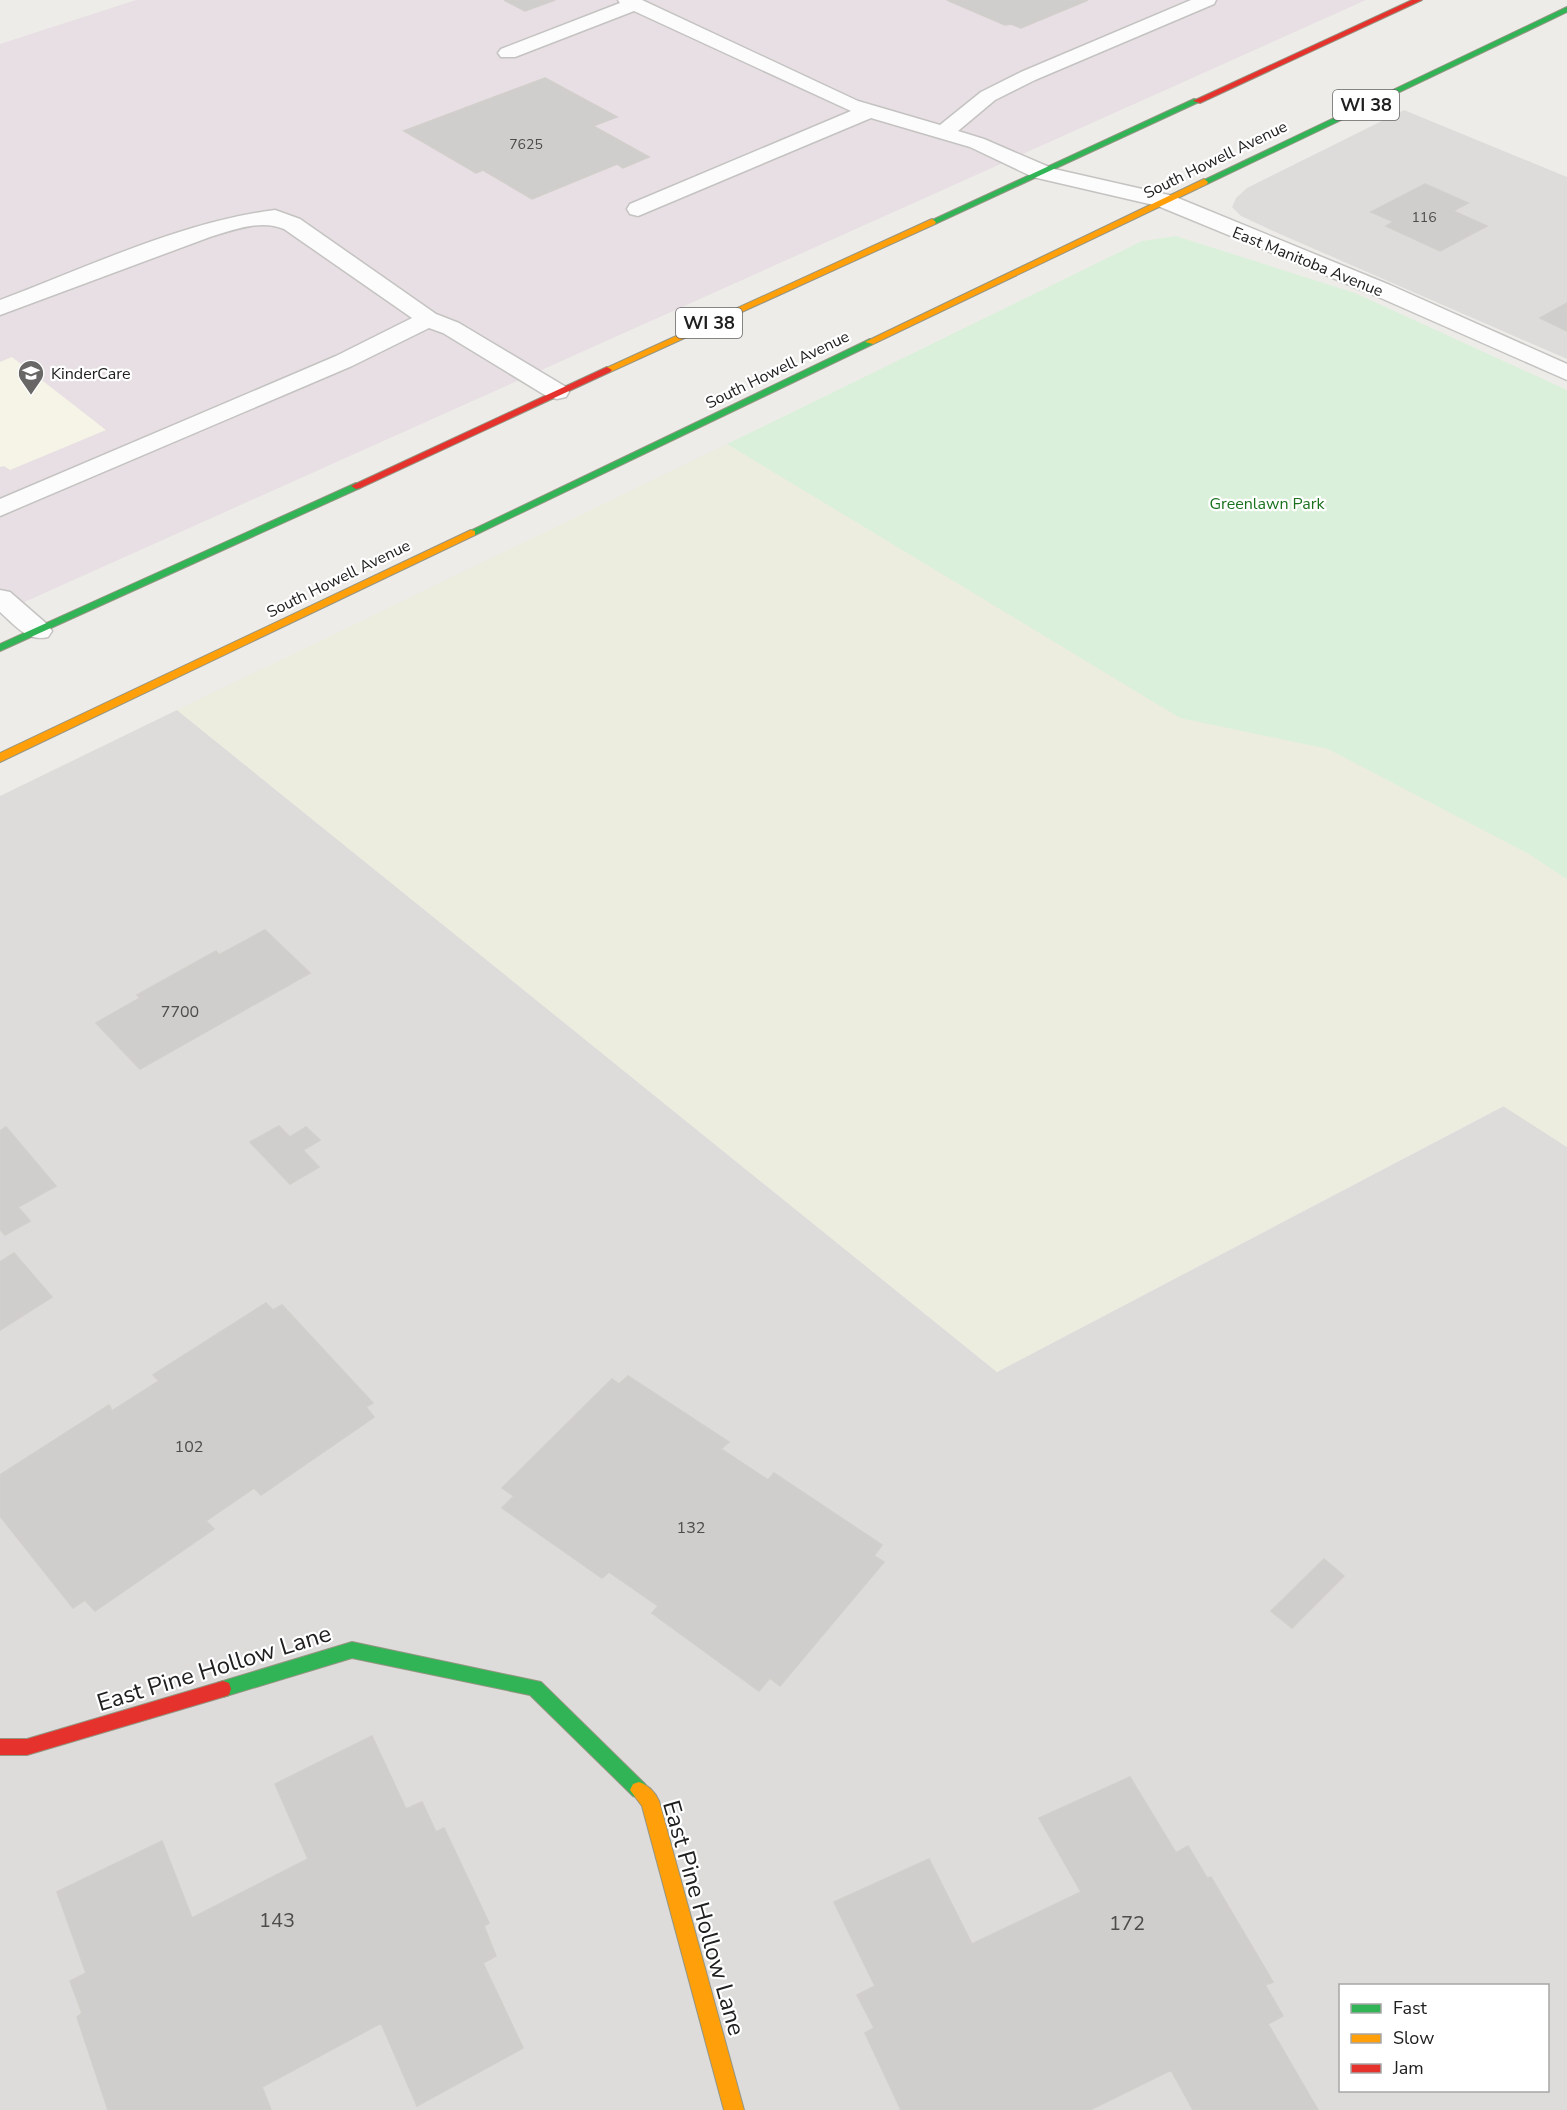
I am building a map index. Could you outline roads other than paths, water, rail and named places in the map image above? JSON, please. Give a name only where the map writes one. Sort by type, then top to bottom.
[{"type":"main road","name":"WI 38","points":[[0,648],[1418,0]]},
{"type":"main road","name":"South Howell Avenue","points":[[0,758],[1567,9]]},
{"type":"main road","name":"East Pine Hollow Lane","points":[[0,1747],[27,1747],[351,1650],[535,1688],[650,1801],[734,2110]]},
{"type":"street","points":[[943,133],[988,96],[1028,76],[1207,0]]},
{"type":"street","points":[[508,53],[631,2]]},
{"type":"street","name":"East Manitoba Avenue","points":[[631,2],[851,105],[977,143],[1041,172],[1165,201],[1382,290],[1567,373]]},
{"type":"street","points":[[638,209],[869,111]]},
{"type":"street","points":[[0,308],[202,232],[243,221],[275,217],[292,224],[429,319],[451,328],[557,392]]},
{"type":"street","points":[[0,508],[344,361],[429,319]]},
{"type":"street","points":[[0,598],[38,631]]},
{"type":"place","name":"KinderCare","points":[[31,396]]},
{"type":"park label","name":"Greenlawn Park","points":[[1267,503]]}]
